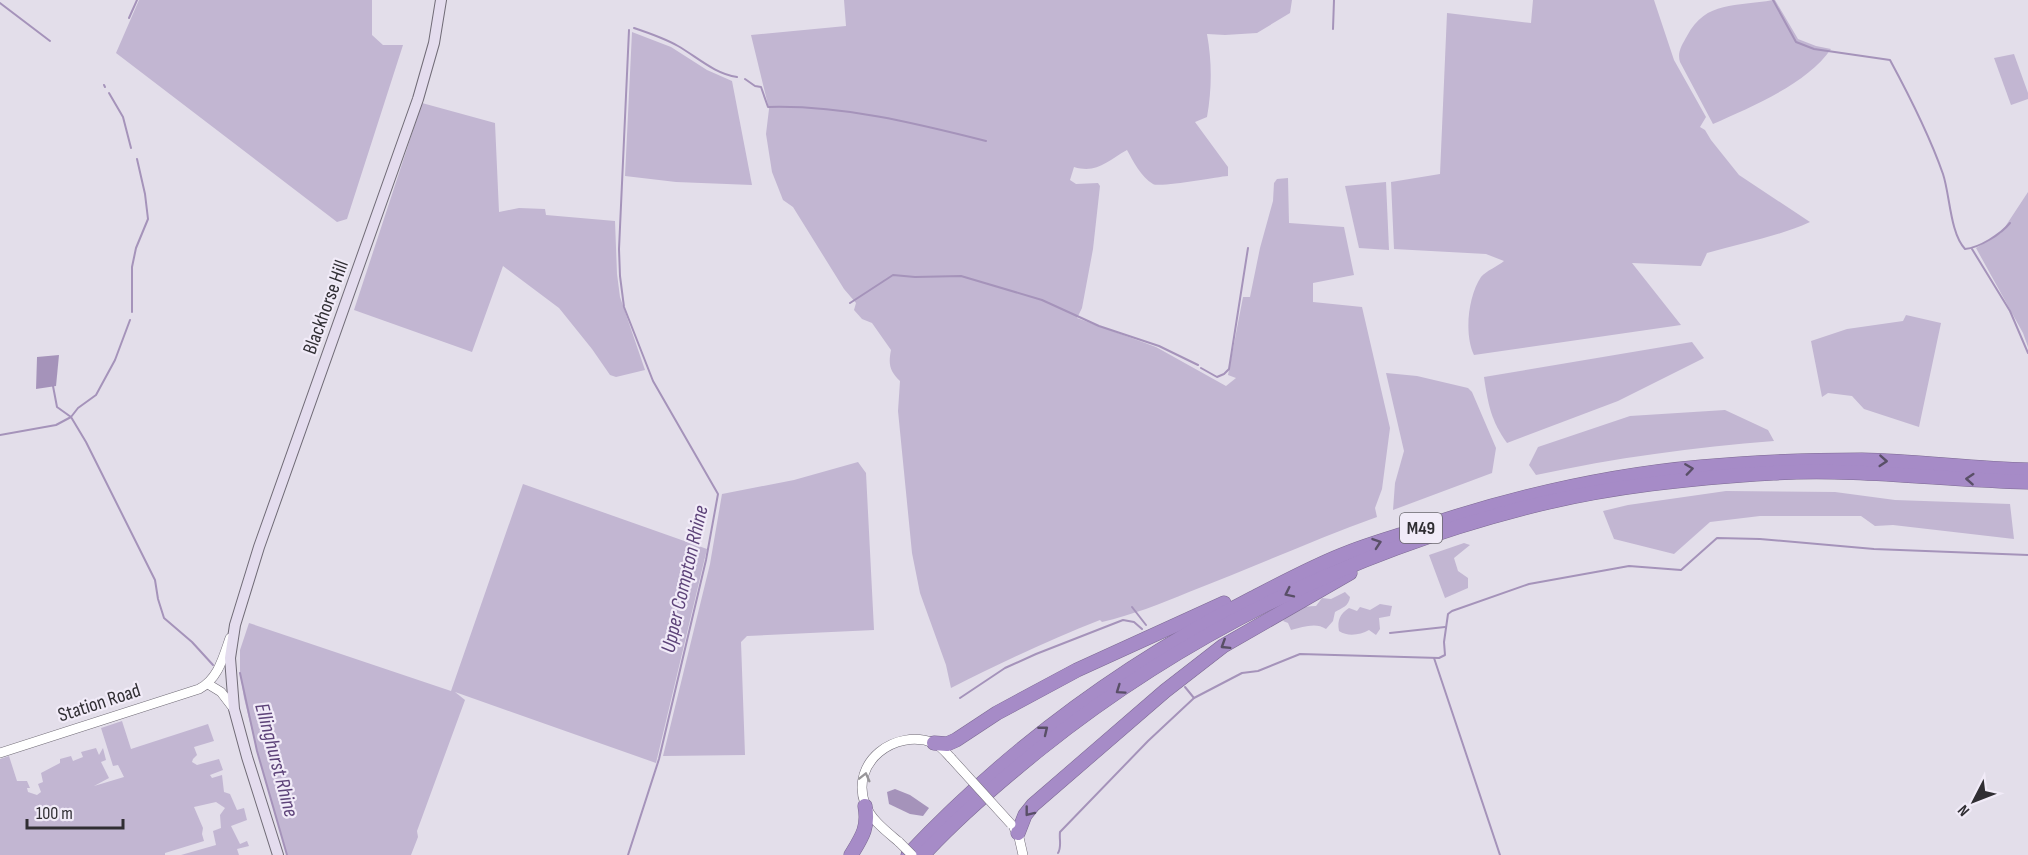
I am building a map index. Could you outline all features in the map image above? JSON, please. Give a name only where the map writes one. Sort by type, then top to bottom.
[{"type":"highway","name":"M49","points":[[933,743],[947,744],[956,740],[998,713],[1077,670],[1309,565],[1452,517],[1530,496],[1624,477],[1699,467],[1775,462],[1863,460],[2028,471]]},
{"type":"highway","name":"M49","points":[[923,855],[997,783],[1070,725],[1149,670],[1214,631],[1328,574],[1457,527],[1534,506],[1628,488],[1699,479],[1777,473],[1866,472],[2028,482]]},
{"type":"highway","name":"M49","points":[[1014,829],[1033,806],[1064,777],[1188,671],[1223,646],[1385,553]]},
{"type":"highway","name":"M49","points":[[910,855],[990,775],[1063,715],[1128,669],[1208,621],[1342,554]]},
{"type":"highway","points":[[851,855],[865,828],[867,819],[865,806]]},
{"type":"main road","name":"Blackhorse Hill","points":[[278,855],[234,709],[230,658],[235,625],[259,547],[418,99],[434,43],[441,0]]},
{"type":"street","points":[[234,709],[221,692],[208,684],[215,676],[235,625]]},
{"type":"street","name":"Station Road","points":[[0,753],[187,693],[208,684]]},
{"type":"street","points":[[910,855],[872,817],[865,806],[862,785],[869,762],[882,748],[905,740],[918,739],[939,746],[951,758],[1014,829],[1023,855]]},
{"type":"shaded area","points":[[139,0],[372,0],[372,35],[383,45],[403,45],[347,219],[337,222],[116,53]]},
{"type":"shaded area","points":[[844,0],[1292,0],[1290,13],[1257,33],[1207,34],[1211,75],[1209,106],[1207,117],[1195,122],[1228,167],[1228,176],[1153,184],[1141,173],[1127,150],[1096,168],[1074,167],[1070,180],[1076,184],[1098,183],[1100,186],[1093,249],[1082,308],[1077,318],[1156,347],[1226,386],[1236,378],[1228,375],[1243,297],[1250,297],[1273,201],[1274,183],[1277,179],[1288,178],[1289,223],[1344,227],[1354,275],[1313,283],[1313,302],[1362,307],[1390,428],[1382,489],[1375,508],[1377,517],[1157,605],[1102,622],[1100,620],[1025,652],[951,688],[946,665],[920,593],[912,553],[898,411],[900,381],[891,367],[891,350],[872,323],[862,319],[854,310],[856,303],[844,289],[793,207],[783,200],[772,172],[766,134],[769,109],[751,35],[846,26]]},
{"type":"shaded area","points":[[1533,0],[1654,0],[1674,60],[1706,117],[1700,127],[1705,130],[1739,175],[1810,222],[1772,236],[1707,253],[1701,266],[1632,263],[1681,325],[1474,355],[1468,327],[1473,294],[1481,277],[1504,261],[1486,254],[1394,249],[1391,182],[1440,174],[1447,13],[1531,23]]},
{"type":"shaded area","points":[[1775,0],[1798,39],[1831,49],[1821,62],[1793,84],[1713,124],[1680,62],[1679,55],[1687,36],[1703,16],[1713,11],[1723,7]]},
{"type":"shaded area","points":[[632,32],[671,47],[707,70],[732,81],[752,185],[676,182],[625,176]]},
{"type":"shaded area","points":[[2014,54],[2028,99],[2011,105],[1994,58]]},
{"type":"shaded area","points":[[422,103],[495,123],[499,212],[519,208],[545,209],[546,215],[615,221],[620,297],[645,370],[616,377],[610,375],[559,308],[503,266],[472,352],[354,310]]},
{"type":"shaded area","points":[[1386,182],[1389,250],[1359,248],[1345,186]]},
{"type":"shaded area","points":[[2028,192],[2028,347],[2023,333],[1976,248],[2001,233]]},
{"type":"shaded area","points":[[1906,315],[1941,323],[1919,427],[1864,409],[1852,396],[1828,393],[1822,397],[1811,341],[1847,329],[1903,321]]},
{"type":"shaded area","points":[[1692,342],[1704,358],[1618,401],[1507,443],[1494,420],[1484,377]]},
{"type":"shaded area","points":[[59,355],[56,386],[36,389],[37,357]]},
{"type":"shaded area","points":[[1386,373],[1417,376],[1468,388],[1472,392],[1496,448],[1492,473],[1393,510],[1395,483],[1404,451]]},
{"type":"shaded area","points":[[1725,410],[1768,430],[1774,441],[1655,454],[1536,475],[1529,465],[1538,447],[1630,416]]},
{"type":"shaded area","points":[[858,462],[866,473],[874,630],[747,636],[741,642],[745,755],[663,756],[710,564],[722,494],[794,480]]},
{"type":"shaded area","points":[[523,484],[707,549],[656,763],[455,692],[465,700],[417,831],[418,837],[411,855],[287,855],[244,698],[240,673],[240,650],[249,623],[451,691]]},
{"type":"shaded area","points":[[1726,491],[1835,492],[1895,500],[2010,504],[2014,539],[1893,525],[1875,526],[1861,516],[1760,516],[1710,522],[1674,554],[1614,539],[1603,511],[1628,505]]},
{"type":"shaded area","points":[[1464,543],[1470,545],[1454,558],[1458,571],[1468,578],[1468,588],[1445,598],[1429,555]]},
{"type":"shaded area","points":[[1345,592],[1350,597],[1348,603],[1335,612],[1333,621],[1326,629],[1314,625],[1291,630],[1288,623],[1283,621],[1298,609],[1316,606],[1322,598],[1331,599]]},
{"type":"shaded area","points":[[1380,604],[1392,606],[1390,616],[1379,618],[1380,629],[1376,635],[1369,630],[1354,635],[1339,631],[1340,618],[1349,608],[1357,611],[1360,607],[1370,610]]},
{"type":"shaded area","points":[[122,721],[131,749],[208,724],[214,741],[194,747],[197,755],[192,762],[197,765],[219,759],[223,770],[210,775],[212,778],[222,775],[224,792],[230,794],[237,810],[244,808],[247,820],[231,826],[240,844],[247,841],[249,846],[237,849],[239,855],[181,855],[216,845],[213,831],[221,828],[220,815],[225,808],[216,802],[194,807],[203,828],[204,841],[165,853],[165,855],[0,855],[0,759],[9,756],[17,781],[27,781],[30,788],[27,788],[28,792],[37,795],[41,792],[38,784],[43,782],[41,773],[60,763],[60,759],[71,756],[73,761],[83,757],[81,752],[96,748],[99,755],[103,748],[106,760],[101,762],[109,778],[94,786],[124,777],[118,765],[113,766],[101,728]]},
{"type":"shaded area","points":[[895,789],[910,795],[929,808],[923,816],[910,814],[889,804],[887,792]]},
{"type":"waterway","points":[[129,18],[137,0]]},
{"type":"waterway","points":[[1333,29],[1334,0]]},
{"type":"waterway","points":[[1773,0],[1796,42],[1814,49],[1890,60],[1938,159],[1956,233],[1965,249],[1989,240],[2010,223]]},
{"type":"waterway","points":[[0,3],[50,41]]},
{"type":"waterway","points":[[634,28],[678,46],[714,69],[737,77]]},
{"type":"waterway","name":"Upper Compton Rhine","points":[[628,855],[659,759],[706,560],[718,494],[653,381],[624,307],[619,249],[629,30]]},
{"type":"waterway","points":[[745,79],[761,87],[768,107],[823,109],[878,116],[986,141]]},
{"type":"waterway","points":[[109,93],[123,117],[131,148]]},
{"type":"waterway","points":[[132,312],[132,267],[136,248],[148,219],[137,159]]},
{"type":"waterway","points":[[1201,368],[1217,377],[1229,369],[1248,248]]},
{"type":"waterway","points":[[1972,249],[2010,311],[2028,353]]},
{"type":"waterway","points":[[850,303],[893,275],[961,276],[1042,300],[1099,326],[1159,346],[1198,365]]},
{"type":"waterway","points":[[0,435],[56,425],[71,417],[78,408],[96,395],[115,360],[130,320]]},
{"type":"waterway","points":[[53,386],[57,407],[71,417],[86,442],[155,580],[164,618],[192,642],[213,665]]},
{"type":"waterway","points":[[1058,853],[1060,832],[1148,741],[1194,698],[1242,673],[1258,671],[1300,654],[1439,658],[1445,655],[1444,642],[1448,614],[1452,611],[1529,584],[1629,566],[1681,570],[1717,538],[1760,539],[1874,549],[2028,555]]},
{"type":"waterway","points":[[1132,607],[1146,625]]},
{"type":"waterway","points":[[960,698],[1005,668],[1123,620],[1134,622],[1142,629]]},
{"type":"waterway","points":[[1390,633],[1445,627]]},
{"type":"waterway","points":[[1434,658],[1500,855]]},
{"type":"waterway","name":"Ellinghurst Rhine","points":[[240,673],[257,751],[287,855]]},
{"type":"waterway","points":[[1185,687],[1194,698]]}]
